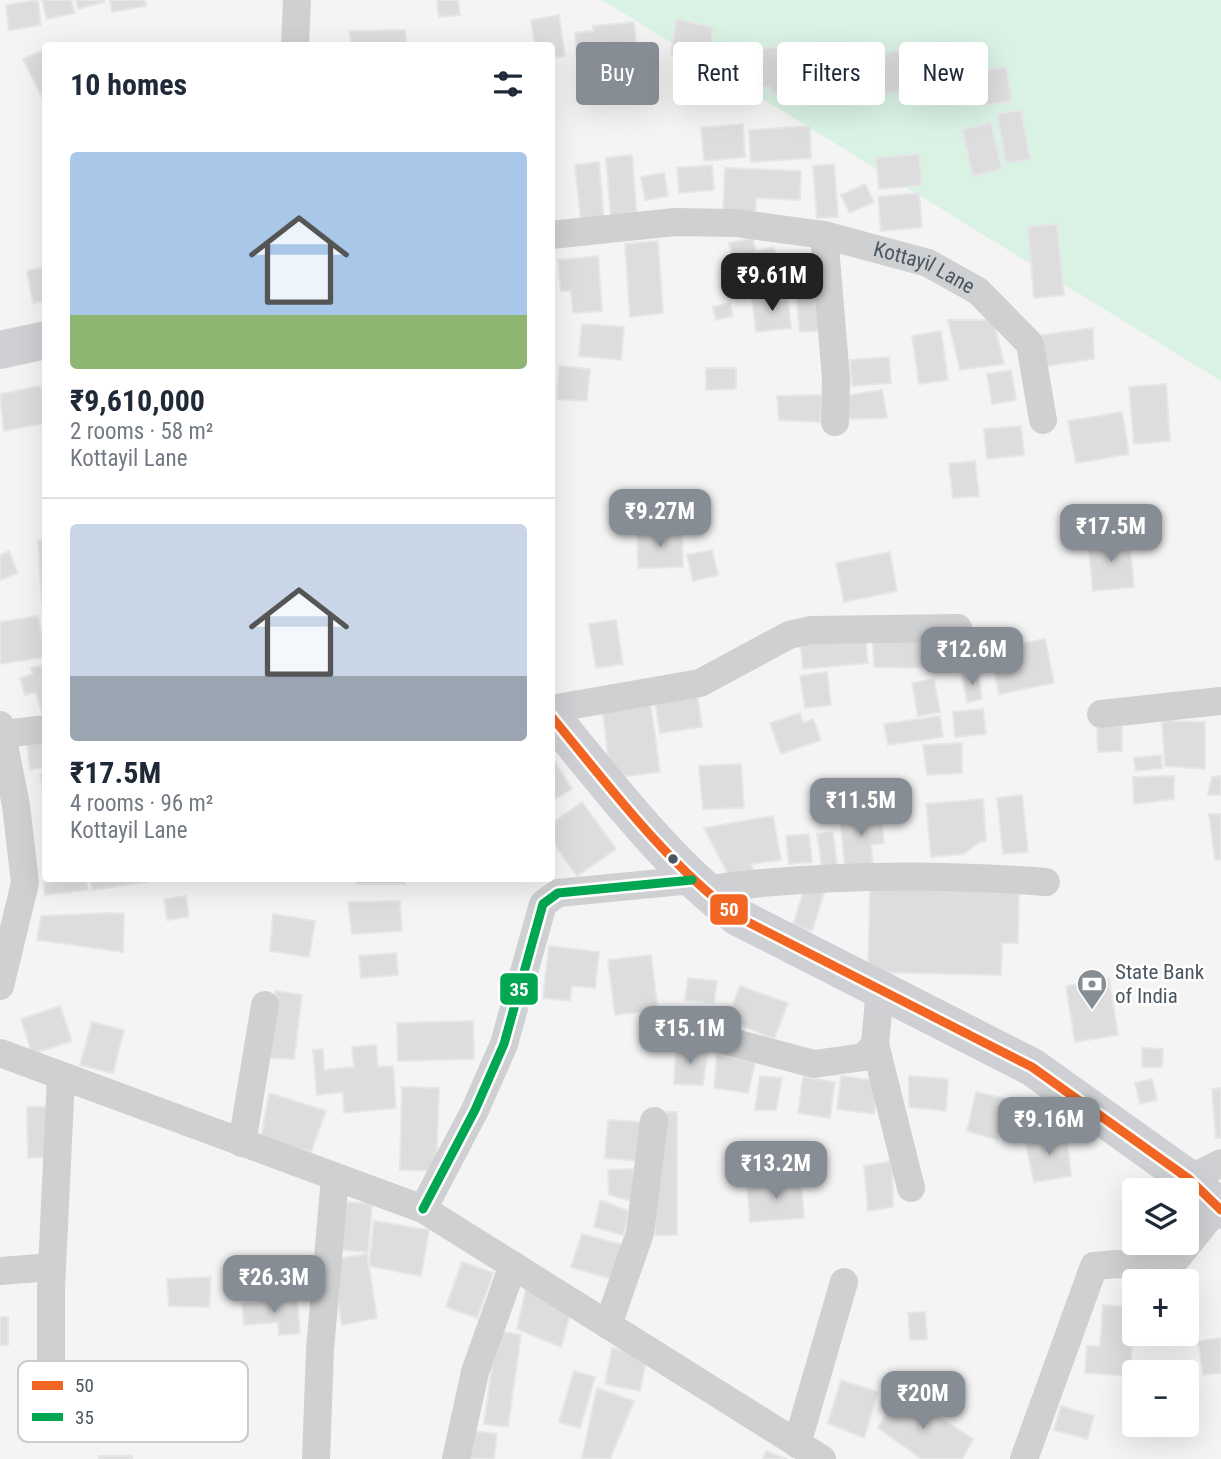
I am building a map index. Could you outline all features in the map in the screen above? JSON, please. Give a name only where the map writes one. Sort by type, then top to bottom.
[{"type":"street","points":[[295,42],[297,0]]},
{"type":"street","name":"Kottayil Lane","points":[[555,235],[675,222],[736,223],[824,235],[928,263],[978,291],[1030,344],[1043,420]]},
{"type":"street","points":[[824,235],[835,365],[835,422]]},
{"type":"street","points":[[0,349],[42,341]]},
{"type":"street","points":[[555,708],[701,683],[789,635],[811,630],[958,628]]},
{"type":"street","points":[[1101,714],[1221,701]]},
{"type":"street","points":[[555,721],[697,885],[738,917],[1032,1067],[1205,1171],[1220,1208],[1169,1268],[1117,1264],[1094,1266],[1024,1459]]},
{"type":"street","points":[[0,986],[25,883],[2,730],[42,729]]},
{"type":"street","points":[[423,1209],[475,1110],[504,1044],[543,904],[558,893],[785,878],[963,875],[1046,882]]},
{"type":"street","points":[[880,989],[875,1044],[911,1188]]},
{"type":"street","points":[[242,1143],[265,1005]]},
{"type":"street","points":[[716,1038],[814,1064],[864,1057],[875,1044]]},
{"type":"street","points":[[0,1053],[423,1209],[822,1459]]},
{"type":"street","points":[[51,1361],[52,1267],[61,1077]]},
{"type":"street","points":[[608,1325],[640,1233],[654,1121]]},
{"type":"street","points":[[316,1459],[320,1350],[335,1177]]},
{"type":"street","points":[[456,1459],[475,1372],[513,1265]]},
{"type":"street","points":[[0,1270],[52,1267]]},
{"type":"street","points":[[797,1444],[844,1282]]},
{"type":"green space","points":[[602,0],[1221,0],[1221,381],[763,99],[763,42],[673,44]]},
{"type":"building","points":[[38,0],[41,25],[9,30],[6,5]]},
{"type":"building","points":[[42,0],[71,0],[75,13],[47,19]]},
{"type":"building","points":[[76,0],[104,0],[104,2],[78,9]]},
{"type":"building","points":[[110,0],[145,0],[146,6],[112,12]]},
{"type":"building","points":[[437,0],[458,0],[460,15],[439,17]]},
{"type":"building","points":[[559,15],[565,56],[555,57],[555,42],[534,42],[531,20]]},
{"type":"building","points":[[676,19],[713,27],[711,42],[673,42],[671,54]]},
{"type":"building","points":[[634,22],[636,42],[576,42],[576,48],[575,33],[594,31],[593,26]]},
{"type":"building","points":[[405,30],[406,42],[351,42],[349,31]]},
{"type":"building","points":[[777,47],[777,94],[772,94],[771,86],[763,87],[763,48]]},
{"type":"building","points":[[899,50],[899,91],[885,94],[885,54]]},
{"type":"building","points":[[42,51],[42,97],[23,59]]},
{"type":"building","points":[[1006,67],[1012,101],[988,105],[988,70]]},
{"type":"building","points":[[1021,110],[1030,159],[1006,163],[997,114]]},
{"type":"building","points":[[991,123],[1002,169],[973,176],[962,130]]},
{"type":"building","points":[[743,124],[745,157],[704,161],[701,128]]},
{"type":"building","points":[[810,126],[811,158],[751,162],[749,130]]},
{"type":"building","points":[[919,154],[922,185],[879,189],[876,158]]},
{"type":"building","points":[[632,155],[637,218],[611,220],[606,158]]},
{"type":"building","points":[[599,162],[604,220],[581,222],[575,165]]},
{"type":"building","points":[[834,164],[838,217],[817,218],[813,166]]},
{"type":"building","points":[[712,165],[714,190],[679,193],[677,168]]},
{"type":"building","points":[[725,168],[801,171],[800,200],[756,198],[755,215],[723,213]]},
{"type":"building","points":[[664,173],[668,196],[645,200],[641,177]]},
{"type":"building","points":[[865,184],[874,202],[850,213],[841,195]]},
{"type":"building","points":[[919,193],[922,227],[881,231],[878,197]]},
{"type":"building","points":[[1057,224],[1064,295],[1034,298],[1028,227]]},
{"type":"building","points":[[753,238],[756,251],[774,247],[778,266],[750,272],[747,262],[734,265],[729,243]]},
{"type":"building","points":[[658,241],[663,313],[630,317],[625,244]]},
{"type":"building","points":[[598,256],[602,311],[573,313],[571,291],[561,291],[558,260]]},
{"type":"building","points":[[42,268],[42,302],[33,303],[27,271]]},
{"type":"building","points":[[822,289],[826,330],[800,332],[796,291]]},
{"type":"building","points":[[787,293],[791,328],[756,332],[752,298]]},
{"type":"building","points":[[730,303],[733,316],[716,320],[713,307]]},
{"type":"building","points":[[948,320],[993,320],[1004,364],[960,370]]},
{"type":"building","points":[[582,324],[624,327],[621,360],[579,356]]},
{"type":"building","points":[[1093,328],[1094,359],[1046,366],[1042,335]]},
{"type":"building","points":[[941,331],[948,380],[919,384],[912,336]]},
{"type":"building","points":[[889,357],[891,383],[852,386],[850,360]]},
{"type":"building","points":[[559,366],[590,369],[587,401],[557,399]]},
{"type":"building","points":[[706,368],[736,368],[736,389],[706,390]]},
{"type":"building","points":[[1011,370],[1016,400],[992,404],[987,374]]},
{"type":"building","points":[[1166,384],[1170,441],[1134,444],[1129,387]]},
{"type":"building","points":[[41,386],[42,424],[4,431],[0,394]]},
{"type":"building","points":[[882,390],[887,418],[849,419],[843,396]]},
{"type":"building","points":[[822,395],[820,422],[779,420],[777,396]]},
{"type":"building","points":[[1122,412],[1129,454],[1076,463],[1068,421]]},
{"type":"building","points":[[1021,426],[1024,455],[987,459],[984,429]]},
{"type":"building","points":[[975,461],[979,496],[953,498],[949,464]]},
{"type":"building","points":[[682,529],[683,567],[638,568],[637,531]]},
{"type":"building","points":[[1129,538],[1134,587],[1093,591],[1088,542]]},
{"type":"building","points":[[38,540],[42,540],[42,602]]},
{"type":"building","points":[[712,550],[718,575],[693,581],[687,555]]},
{"type":"building","points":[[9,551],[18,573],[0,580],[0,555]]},
{"type":"building","points":[[890,552],[897,591],[844,602],[836,563]]},
{"type":"building","points":[[38,616],[42,657],[0,664],[0,622]]},
{"type":"building","points":[[616,620],[623,664],[596,668],[589,624]]},
{"type":"building","points":[[865,633],[868,663],[803,669],[800,639]]},
{"type":"building","points":[[934,639],[930,668],[874,667],[873,641]]},
{"type":"building","points":[[1045,639],[1054,683],[999,694],[990,650]]},
{"type":"building","points":[[42,665],[42,713],[36,692],[25,695],[20,678],[33,674],[31,668]]},
{"type":"building","points":[[827,672],[831,705],[805,708],[800,676]]},
{"type":"building","points":[[978,673],[982,699],[967,702],[962,676]]},
{"type":"building","points":[[934,679],[940,712],[918,716],[912,683]]},
{"type":"building","points":[[697,694],[702,727],[660,733],[655,701]]},
{"type":"building","points":[[650,700],[660,772],[611,778],[602,706]]},
{"type":"building","points":[[983,709],[986,734],[955,737],[953,712]]},
{"type":"building","points":[[800,713],[803,723],[813,719],[821,740],[781,754],[770,723]]},
{"type":"building","points":[[940,716],[943,737],[888,745],[884,724]]},
{"type":"building","points":[[1162,721],[1205,722],[1205,769],[1165,766]]},
{"type":"building","points":[[1122,726],[1122,751],[1098,752],[1097,727]]},
{"type":"building","points":[[42,741],[42,768],[30,770],[27,744]]},
{"type":"building","points":[[962,743],[962,773],[927,775],[923,745]]},
{"type":"building","points":[[1161,755],[1162,768],[1136,771],[1134,758]]},
{"type":"building","points":[[555,761],[572,789],[555,799]]},
{"type":"building","points":[[741,764],[744,808],[703,809],[699,766]]},
{"type":"building","points":[[1174,776],[1174,799],[1134,804],[1133,777]]},
{"type":"building","points":[[1221,776],[1221,795],[1208,795],[1212,777]]},
{"type":"building","points":[[1022,795],[1028,852],[1003,854],[997,798]]},
{"type":"building","points":[[983,799],[986,841],[979,842],[964,854],[931,857],[926,804]]},
{"type":"building","points":[[582,802],[616,849],[577,876],[555,845],[555,821]]},
{"type":"building","points":[[881,812],[884,843],[871,845],[873,866],[845,869],[840,816]]},
{"type":"building","points":[[1209,814],[1221,814],[1221,859],[1215,860]]},
{"type":"building","points":[[773,816],[781,860],[751,864],[755,874],[730,878],[704,828]]},
{"type":"building","points":[[833,832],[837,865],[822,867],[817,834]]},
{"type":"building","points":[[809,834],[812,862],[789,864],[786,836]]},
{"type":"building","points":[[87,882],[88,890],[45,895],[44,883]]},
{"type":"building","points":[[91,882],[147,882],[92,890]]},
{"type":"building","points":[[356,882],[405,882],[405,884]]},
{"type":"building","points":[[806,884],[825,890],[812,931],[793,925]]},
{"type":"building","points":[[870,888],[1019,891],[1018,943],[1002,943],[1001,975],[868,972]]},
{"type":"building","points":[[186,896],[189,917],[167,920],[164,899]]},
{"type":"building","points":[[400,901],[402,931],[352,934],[348,902]]},
{"type":"building","points":[[124,914],[123,952],[37,940],[41,916]]},
{"type":"building","points":[[273,914],[315,921],[309,957],[270,951]]},
{"type":"building","points":[[549,946],[599,952],[595,988],[572,986],[570,1001],[543,998]]},
{"type":"building","points":[[396,953],[398,975],[361,978],[359,956]]},
{"type":"building","points":[[651,955],[658,1010],[615,1015],[608,960]]},
{"type":"building","points":[[688,978],[717,981],[714,1003],[685,1000]]},
{"type":"building","name":"State Bank of India","points":[[1109,979],[1118,1035],[1075,1042],[1066,986]]},
{"type":"building","points":[[740,986],[788,1003],[774,1039],[727,1019]]},
{"type":"building","points":[[276,991],[302,995],[294,1059],[267,1058]]},
{"type":"building","points":[[60,1006],[72,1041],[32,1054],[21,1019]]},
{"type":"building","points":[[473,1021],[474,1059],[398,1061],[397,1023]]},
{"type":"building","points":[[92,1022],[124,1030],[113,1073],[80,1065]]},
{"type":"building","points":[[376,1045],[378,1067],[393,1066],[396,1108],[344,1113],[343,1092],[317,1095],[313,1050],[323,1049],[324,1070],[354,1067],[352,1047]]},
{"type":"building","points":[[676,1047],[708,1050],[703,1085],[674,1084]]},
{"type":"building","points":[[1142,1048],[1163,1049],[1162,1067],[1142,1067]]},
{"type":"building","points":[[717,1054],[755,1062],[748,1093],[714,1088]]},
{"type":"building","points":[[760,1076],[782,1078],[776,1110],[755,1110]]},
{"type":"building","points":[[841,1076],[879,1081],[874,1114],[837,1109]]},
{"type":"building","points":[[909,1076],[948,1079],[946,1111],[909,1107]]},
{"type":"building","points":[[803,1077],[835,1082],[830,1118],[798,1113]]},
{"type":"building","points":[[1152,1079],[1157,1100],[1140,1104],[1135,1083]]},
{"type":"building","points":[[402,1087],[439,1088],[436,1171],[400,1170]]},
{"type":"building","points":[[1221,1088],[1221,1138],[1216,1138],[1212,1089]]},
{"type":"building","points":[[976,1092],[1007,1099],[998,1140],[967,1131]]},
{"type":"building","points":[[269,1093],[326,1111],[311,1152],[261,1138]]},
{"type":"building","points":[[54,1106],[54,1157],[28,1158],[27,1107]]},
{"type":"building","points":[[656,1112],[677,1112],[677,1235],[655,1235]]},
{"type":"building","points":[[608,1120],[642,1122],[638,1161],[605,1158]]},
{"type":"building","points":[[1066,1132],[1071,1176],[1034,1182],[1025,1139]]},
{"type":"building","points":[[892,1161],[893,1207],[868,1211],[864,1166]]},
{"type":"building","points":[[633,1169],[635,1202],[609,1195],[608,1170]]},
{"type":"building","points":[[801,1180],[804,1218],[750,1222],[747,1184]]},
{"type":"building","points":[[600,1200],[629,1211],[623,1235],[594,1227]]},
{"type":"building","points":[[334,1201],[372,1204],[368,1252],[330,1249]]},
{"type":"building","points":[[374,1221],[429,1230],[421,1276],[369,1266]]},
{"type":"building","points":[[582,1234],[623,1245],[611,1279],[571,1267]]},
{"type":"building","points":[[367,1254],[377,1318],[342,1325],[331,1260]]},
{"type":"building","points":[[462,1262],[493,1273],[477,1318],[446,1307]]},
{"type":"building","points":[[211,1277],[209,1307],[169,1306],[167,1279]]},
{"type":"building","points":[[526,1289],[573,1304],[561,1347],[517,1329]]},
{"type":"building","points":[[297,1299],[300,1333],[279,1335],[278,1322],[244,1325],[242,1303]]},
{"type":"building","points":[[1103,1305],[1122,1306],[1122,1346],[1132,1346],[1131,1360],[1122,1360],[1122,1375],[1085,1373],[1087,1346],[1100,1346]]},
{"type":"building","points":[[925,1312],[927,1339],[910,1340],[908,1313]]},
{"type":"building","points":[[0,1317],[8,1317],[8,1345],[0,1345]]},
{"type":"building","points":[[497,1331],[521,1335],[508,1427],[484,1424]]},
{"type":"building","points":[[1221,1338],[1221,1373],[1203,1375],[1199,1341]]},
{"type":"building","points":[[612,1348],[647,1356],[640,1391],[605,1384]]},
{"type":"building","points":[[574,1371],[595,1377],[580,1428],[559,1422]]},
{"type":"building","points":[[841,1380],[878,1392],[864,1438],[828,1423]]},
{"type":"building","points":[[597,1388],[634,1401],[610,1459],[582,1458]]},
{"type":"building","points":[[899,1391],[973,1439],[962,1459],[922,1459],[878,1428]]},
{"type":"building","points":[[1061,1406],[1094,1416],[1087,1439],[1054,1430]]},
{"type":"building","points":[[471,1431],[497,1434],[494,1459],[467,1459]]},
{"type":"building","points":[[766,1451],[787,1459],[763,1459]]},
{"type":"building","points":[[99,1456],[132,1456],[132,1459],[99,1459]]},
{"type":"transit line","name":"50","points":[[555,721],[662,848],[738,917],[1032,1067],[1189,1179],[1221,1210]]},
{"type":"transit line","name":"35","points":[[423,1209],[475,1110],[504,1044],[543,904],[558,893],[692,880]]},
{"type":"place","name":"State Bank of India","points":[[1092,1011]]}]
